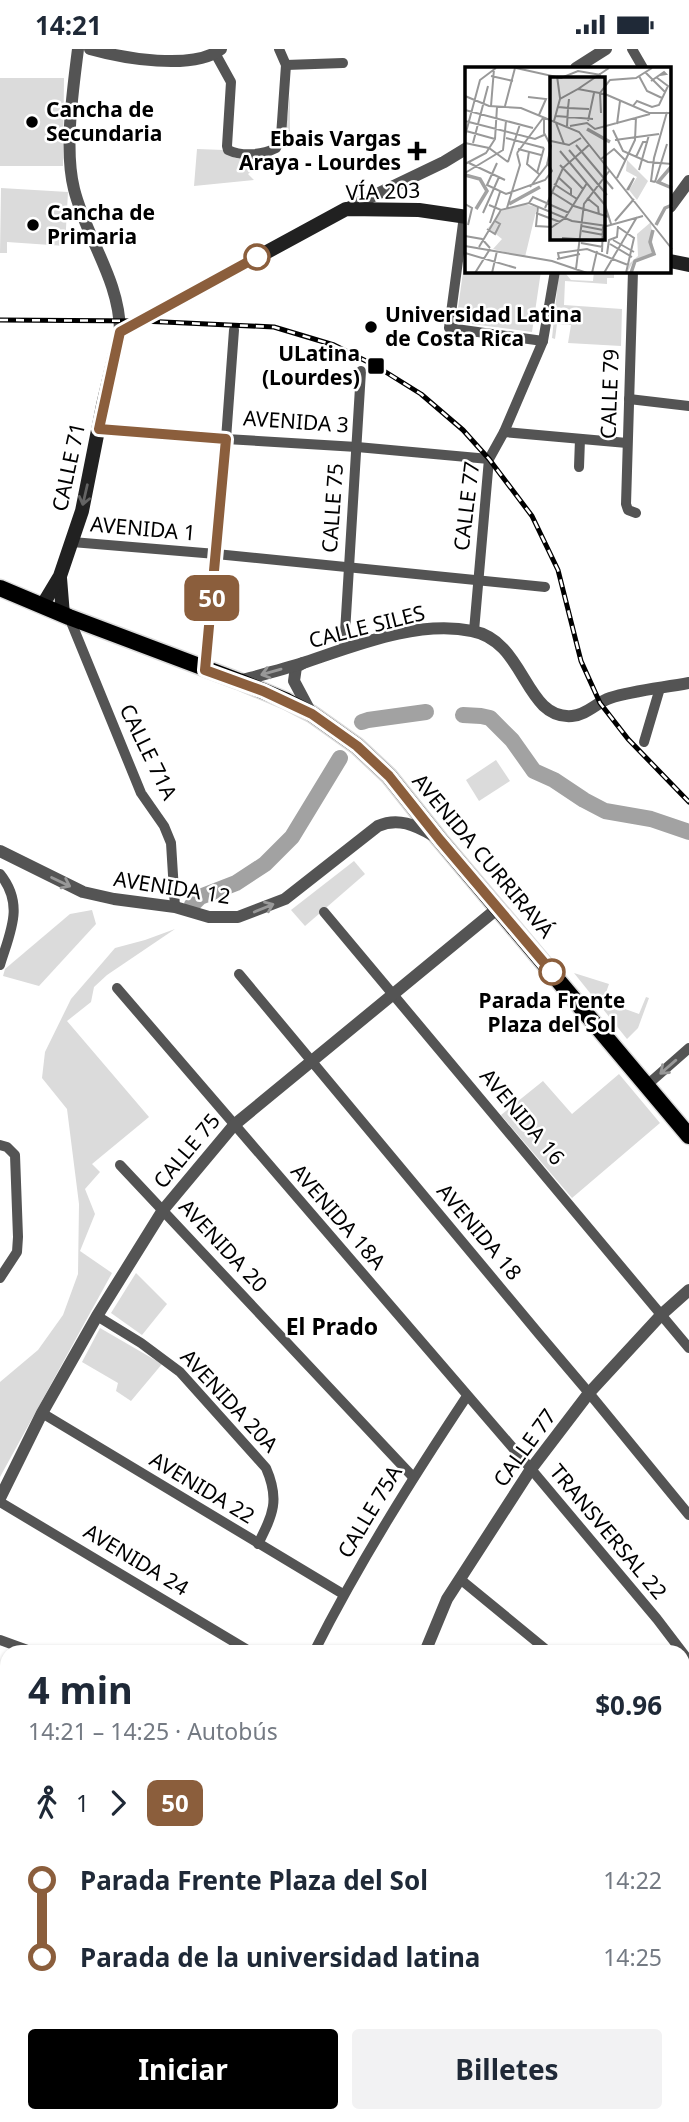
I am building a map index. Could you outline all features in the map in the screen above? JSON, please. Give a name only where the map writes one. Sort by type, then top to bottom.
[{"type":"highway","name":"AVENIDA CURRIRAVÁ","points":[[0,588],[66,616],[239,681],[312,714],[357,746],[385,771],[689,1136]]},
{"type":"main road","name":"VÍA 203","points":[[120,332],[346,209],[419,210],[465,217]]},
{"type":"main road","name":"CALLE 71","points":[[42,606],[60,576],[82,511],[120,332]]},
{"type":"main road","name":"AVENIDA 3","points":[[99,429],[226,439]]},
{"type":"main road","points":[[205,670],[226,439]]},
{"type":"main road","points":[[60,576],[66,616]]},
{"type":"street","points":[[90,49],[134,59],[201,59],[218,51],[231,82],[227,146],[228,150],[240,153],[263,153],[276,148],[281,136],[286,65],[279,49]]},
{"type":"street","points":[[578,67],[606,49]]},
{"type":"street","points":[[632,49],[642,67]]},
{"type":"street","points":[[113,55],[107,58],[77,55],[71,143],[74,188],[115,295],[120,332]]},
{"type":"street","points":[[286,65],[343,63]]},
{"type":"street","points":[[346,209],[465,149]]},
{"type":"street","points":[[672,204],[689,181]]},
{"type":"street","points":[[465,217],[449,328],[542,341]]},
{"type":"street","name":"CALLE 77","points":[[474,631],[489,459],[504,432],[542,341],[555,273]]},
{"type":"street","name":"CALLE 79","points":[[633,273],[626,504],[628,510],[636,513]]},
{"type":"street","points":[[226,439],[234,330]]},
{"type":"street","name":"CALLE 75","points":[[345,649],[361,371]]},
{"type":"street","points":[[629,399],[689,406]]},
{"type":"street","points":[[504,432],[627,443]]},
{"type":"street","name":"AVENIDA 3","points":[[226,439],[489,459]]},
{"type":"street","points":[[579,467],[580,439]]},
{"type":"street","name":"AVENIDA 1","points":[[72,542],[545,587]]},
{"type":"street","name":"CALLE 71A","points":[[66,616],[141,793],[164,826],[171,843],[175,907]]},
{"type":"street","name":"CALLE SILES","points":[[239,681],[415,630],[442,628],[474,631],[495,640],[511,656],[537,701],[557,715],[581,714],[608,698],[689,684]]},
{"type":"street","name":"CALLE SILES","points":[[303,662],[296,667],[293,681],[312,714]]},
{"type":"street","points":[[644,742],[660,688]]},
{"type":"street","name":"AVENIDA 12","points":[[0,851],[83,892],[175,907],[209,917],[238,918],[285,899],[378,826],[388,822],[411,824],[440,840]]},
{"type":"street","points":[[0,874],[9,886],[14,904],[12,927],[0,965]]},
{"type":"street","name":"CALLE 75","points":[[0,1500],[42,1413],[97,1316],[163,1210],[234,1125],[498,908]]},
{"type":"street","name":"AVENIDA 16","points":[[324,912],[689,1348]]},
{"type":"street","name":"AVENIDA 18","points":[[239,974],[689,1515]]},
{"type":"street","name":"AVENIDA 18A","points":[[117,988],[531,1469]]},
{"type":"street","points":[[647,1085],[689,1048]]},
{"type":"street","points":[[0,1145],[11,1150],[16,1162],[18,1237],[17,1252],[0,1278]]},
{"type":"street","name":"AVENIDA 20","points":[[120,1165],[413,1477]]},
{"type":"street","name":"CALLE 77","points":[[427,1645],[447,1599],[531,1469],[589,1393],[662,1314],[689,1290]]},
{"type":"street","name":"AVENIDA 20A","points":[[97,1316],[141,1343],[180,1372],[266,1468],[273,1485],[274,1509],[258,1544]]},
{"type":"street","name":"CALLE 75A","points":[[318,1645],[343,1594],[413,1477],[467,1396]]},
{"type":"street","name":"AVENIDA 22","points":[[42,1413],[343,1594]]},
{"type":"street","name":"TRANSVERSAL 22","points":[[531,1469],[677,1645]]},
{"type":"street","name":"AVENIDA 24","points":[[0,1500],[239,1645]]},
{"type":"street","points":[[460,1579],[540,1645]]},
{"type":"shaded area","name":"Cancha de Secundaria","points":[[0,78],[64,78],[63,166],[0,166]]},
{"type":"shaded area","points":[[290,95],[290,141],[248,174],[254,180],[194,186],[197,149],[224,150],[238,159],[249,160],[262,159],[271,154],[283,138]]},
{"type":"shaded area","name":"Cancha de Primaria","points":[[1,188],[68,192],[65,246],[7,242],[7,253],[0,253]]},
{"type":"shaded area","points":[[465,258],[465,273],[541,273],[532,332],[456,322]]},
{"type":"shaded area","points":[[559,273],[566,274],[571,280],[593,281],[594,273],[614,273],[614,278],[607,278],[607,284],[565,281],[564,305],[622,309],[621,346],[568,343],[571,325],[557,324],[555,339],[552,338]]},
{"type":"shaded area","points":[[496,760],[510,781],[479,801],[466,780]]},
{"type":"shaded area","points":[[354,861],[365,874],[305,926],[291,910]]},
{"type":"shaded area","points":[[92,910],[96,924],[39,986],[3,976],[5,969],[70,914]]},
{"type":"shaded area","points":[[175,929],[107,975],[94,987],[91,1002],[67,1021],[149,1117],[92,1164],[100,1172],[85,1189],[95,1214],[80,1251],[112,1273],[0,1477],[0,1382],[38,1350],[63,1315],[78,1274],[79,1204],[67,1109],[42,1078],[45,1052],[71,999],[115,948]]},
{"type":"shaded area","points":[[574,973],[609,984],[603,1001],[639,1014],[646,997],[649,998],[638,1028],[627,1039]]},
{"type":"shaded area","points":[[619,1074],[660,1123],[572,1198],[501,1115],[543,1081],[572,1114]]},
{"type":"shaded area","points":[[136,1273],[167,1304],[142,1335],[111,1313]]},
{"type":"shaded area","points":[[100,1328],[162,1364],[131,1401],[116,1391],[118,1383],[82,1362]]},
{"type":"waterway","points":[[362,722],[426,712]]},
{"type":"waterway","points":[[463,715],[490,718],[512,740],[534,771],[605,811],[651,819],[689,832]]},
{"type":"waterway","points":[[192,905],[200,897],[236,883],[265,864],[292,837],[340,758]]},
{"type":"railway","points":[[0,320],[142,321],[274,327],[334,345],[376,366],[421,394],[463,430],[489,459],[532,516],[558,570],[581,661],[600,703],[628,739],[689,802]]},
{"type":"bus line","name":"50","points":[[257,257],[120,332],[99,429],[226,439],[205,670],[287,701],[312,714],[357,746],[385,771],[552,972]]},
{"type":"place","name":"Cancha de Secundaria","points":[[32,122]]},
{"type":"place","name":"Ebais Vargas Araya - Lourdes","points":[[417,151]]},
{"type":"place","name":"Cancha de Primaria","points":[[33,225]]},
{"type":"place","name":"Universidad Latina de Costa Rica","points":[[371,327]]},
{"type":"place","name":"ULatina (Lourdes)","points":[[376,366]]},
{"type":"place","name":"Parada Frente Plaza del Sol","points":[[552,972]]},
{"type":"district","name":"El Prado","points":[[332,1327]]}]
